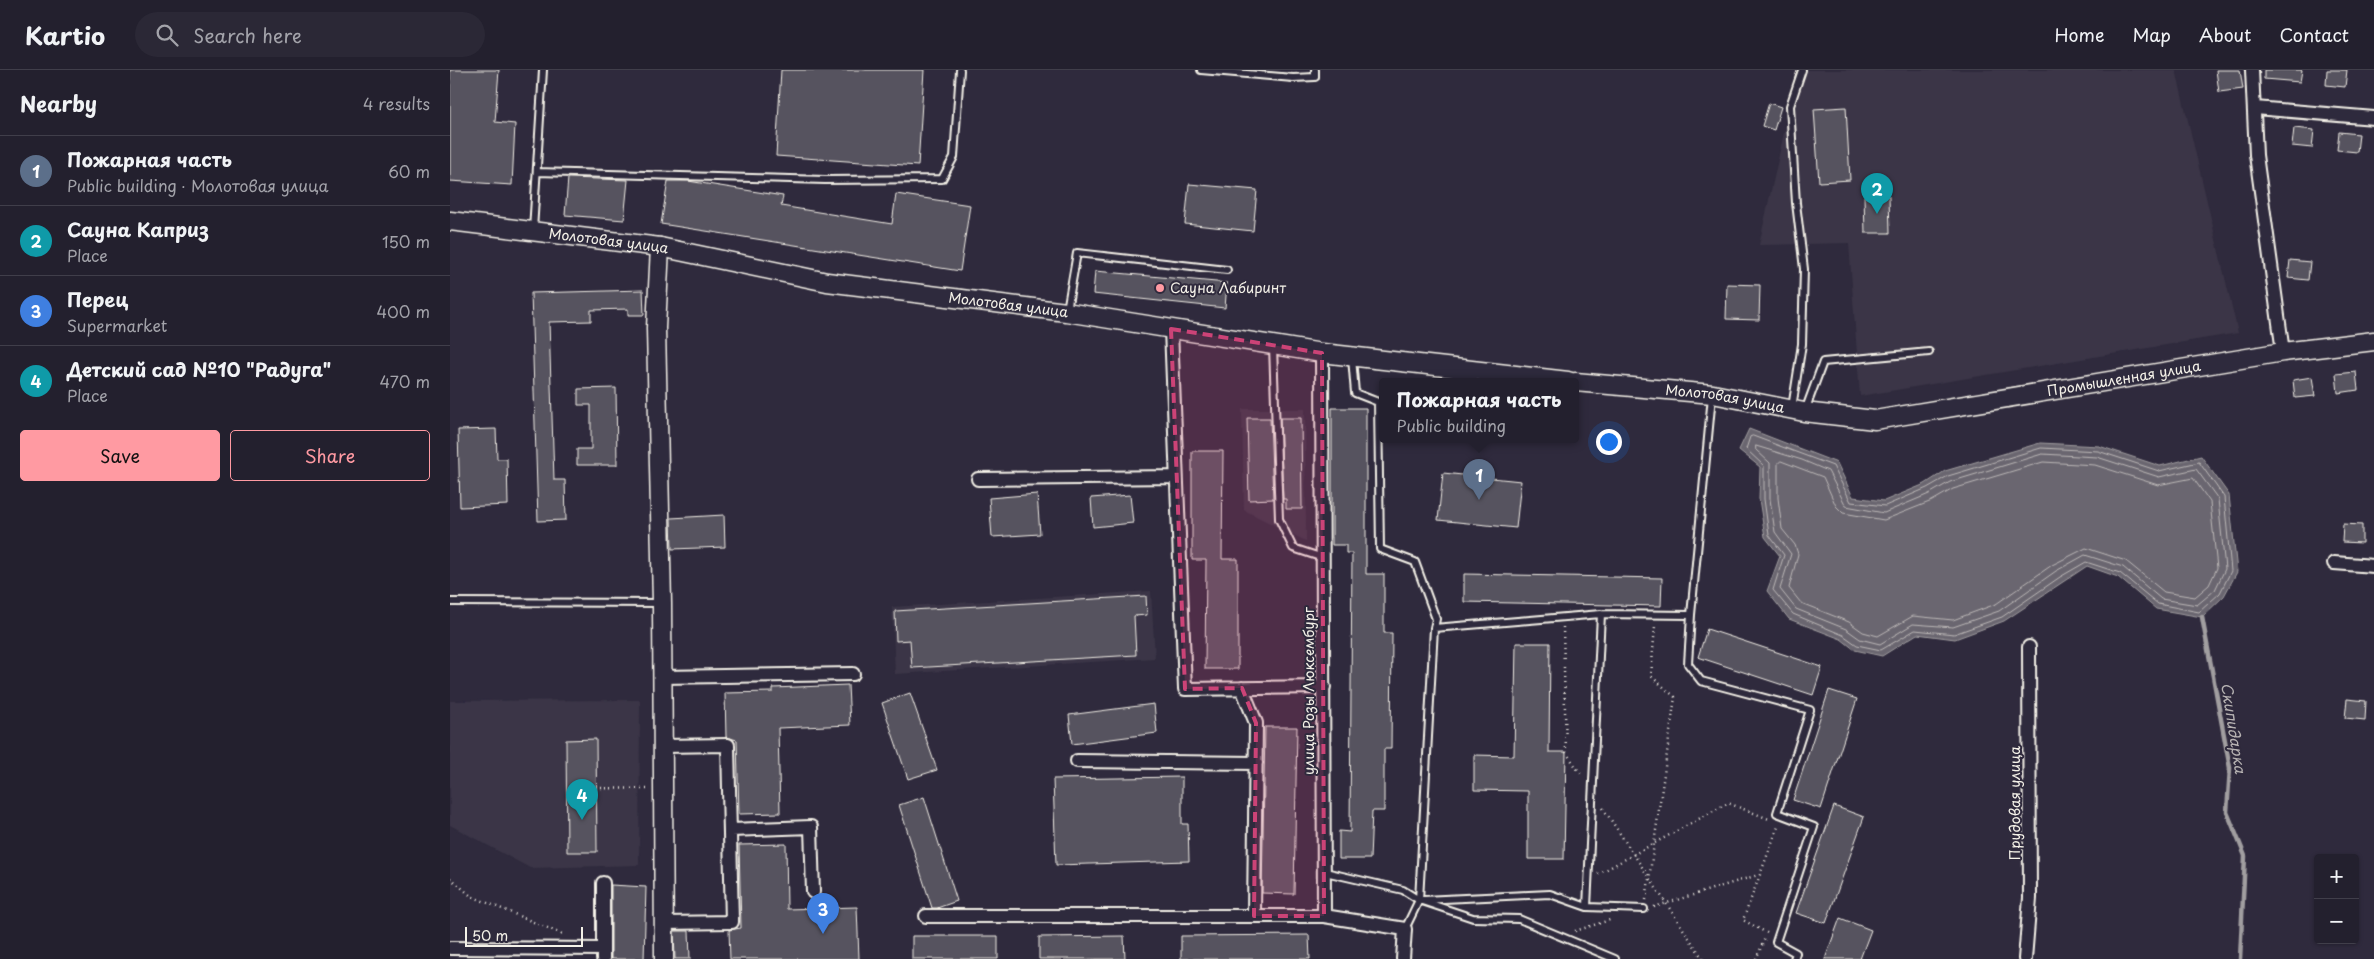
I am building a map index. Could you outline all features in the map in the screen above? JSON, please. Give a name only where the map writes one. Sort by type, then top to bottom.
[{"type":"street","points":[[2252,70],[2256,155],[2283,352]]},
{"type":"street","points":[[2255,108],[2374,118]]},
{"type":"street","name":"Молотовая улица","points":[[450,222],[660,247],[827,282],[1066,312],[1322,353],[1542,378]]},
{"type":"street","points":[[660,247],[656,328],[662,603],[664,959]]},
{"type":"street","points":[[1171,329],[1185,689],[1324,687]]},
{"type":"street","name":"Промышленная улица","points":[[1875,420],[2283,352],[2374,341]]},
{"type":"street","name":"улица Розы Люксембург","points":[[1322,353],[1324,916]]},
{"type":"street","name":"Молотовая улица","points":[[1579,382],[1713,394],[1798,410],[1875,420]]},
{"type":"street","points":[[978,479],[1176,477]]},
{"type":"street","points":[[2334,563],[2374,566]]},
{"type":"street","name":"Прудовая улица","points":[[2025,959],[2030,898],[2029,647]]},
{"type":"street","points":[[662,677],[853,674]]},
{"type":"street","points":[[1242,688],[1256,723],[1254,916]]},
{"type":"street","points":[[662,746],[728,745],[732,922],[664,924]]},
{"type":"street","points":[[1077,761],[1256,763]]},
{"type":"street","points":[[730,830],[811,827],[813,892]]},
{"type":"street","points":[[450,948],[603,954],[603,883]]},
{"type":"street","points":[[926,916],[1324,916],[1405,929],[1403,959]]},
{"type":"lane","points":[[533,232],[543,70]]},
{"type":"lane","points":[[537,172],[825,180],[942,179],[954,157],[960,70]]},
{"type":"lane","points":[[1201,70],[1293,78],[1315,77],[1316,70]]},
{"type":"lane","points":[[1798,410],[1804,270],[1796,203],[1790,106],[1802,70]]},
{"type":"lane","points":[[1066,312],[1077,253],[1227,270]]},
{"type":"lane","points":[[1273,345],[1279,519],[1293,548],[1323,558]]},
{"type":"lane","points":[[1798,410],[1823,362],[1929,352]]},
{"type":"lane","points":[[1352,356],[1355,393],[1378,402],[1380,549],[1415,562],[1436,619],[1419,900],[1405,929]]},
{"type":"lane","points":[[1713,394],[1691,615],[1688,664],[1701,681],[1810,710],[1777,814],[1814,827],[1776,942],[1796,952],[1794,959]]},
{"type":"lane","points":[[450,602],[662,603]]},
{"type":"lane","points":[[1434,628],[1601,614],[1691,615]]},
{"type":"lane","points":[[1587,907],[1601,614]]},
{"type":"lane","points":[[1325,872],[1403,890],[1419,900],[1473,918],[1519,919],[1615,959]]},
{"type":"lane","points":[[1419,900],[1550,894],[1587,907],[1646,909]]},
{"type":"path","points":[[1656,614],[1652,676],[1675,697],[1646,909],[1758,875]]},
{"type":"path","points":[[1562,617],[1566,752],[1703,959]]},
{"type":"path","points":[[596,788],[662,788]]},
{"type":"path","points":[[1588,880],[1728,803],[1780,823],[1758,875],[1743,920],[1767,932],[1756,959]]},
{"type":"path","points":[[450,878],[471,896],[571,938]]},
{"type":"path","points":[[1560,936],[1622,917]]},
{"type":"highlighted area","points":[[1171,329],[1322,353],[1324,916],[1254,916],[1256,723],[1242,688],[1185,689]]},
{"type":"shaded area","points":[[1798,70],[2176,70],[2238,333],[1860,396],[1849,243],[1759,245]]},
{"type":"shaded area","points":[[1242,409],[1305,409],[1306,541],[1244,510]]},
{"type":"shaded area","points":[[1151,591],[1155,658],[895,674],[892,607]]},
{"type":"shaded area","points":[[640,700],[639,865],[530,868],[450,825],[450,701]]},
{"type":"water","points":[[1749,429],[1837,463],[1853,497],[1884,501],[1925,484],[1945,471],[2040,443],[2099,446],[2160,466],[2201,456],[2229,495],[2237,572],[2224,596],[2202,617],[2156,609],[2118,577],[2087,566],[2004,621],[1955,639],[1917,634],[1882,656],[1855,650],[1841,639],[1789,619],[1767,591],[1780,556],[1765,537],[1759,499],[1760,467],[1739,450]]},
{"type":"building","points":[[450,70],[499,70],[495,122],[515,124],[512,185],[450,181]]},
{"type":"building","points":[[781,70],[924,70],[918,166],[776,156]]},
{"type":"building","points":[[2216,70],[2240,70],[2243,89],[2219,92]]},
{"type":"building","points":[[2264,70],[2302,70],[2300,82],[2264,79]]},
{"type":"building","points":[[2327,70],[2347,70],[2345,87],[2326,85]]},
{"type":"building","points":[[1769,103],[1781,107],[1774,130],[1762,126]]},
{"type":"building","points":[[1846,107],[1850,180],[1819,182],[1814,109]]},
{"type":"building","points":[[2294,128],[2314,130],[2312,148],[2292,146]]},
{"type":"building","points":[[2339,132],[2359,134],[2357,152],[2337,150]]},
{"type":"building","points":[[568,178],[628,180],[624,220],[565,215]]},
{"type":"building","points":[[668,181],[688,181],[783,196],[781,206],[892,224],[896,194],[970,205],[960,271],[661,224]]},
{"type":"building","points":[[1189,184],[1257,190],[1253,231],[1185,224]]},
{"type":"building","points":[[1864,196],[1889,196],[1890,233],[1865,233]]},
{"type":"building","points":[[2290,260],[2310,262],[2308,280],[2288,278]]},
{"type":"building","name":"Сауна Лабиринт","points":[[1095,271],[1227,283],[1225,308],[1093,294]]},
{"type":"building","points":[[1727,284],[1760,285],[1759,320],[1726,319]]},
{"type":"building","points":[[643,290],[644,315],[628,315],[628,309],[591,310],[591,321],[549,322],[554,480],[565,480],[566,520],[538,521],[531,293]]},
{"type":"building","points":[[2356,372],[2358,390],[2338,393],[2336,374]]},
{"type":"building","points":[[2312,377],[2315,396],[2295,398],[2293,380]]},
{"type":"building","points":[[616,388],[617,465],[577,465],[577,449],[591,449],[591,405],[578,405],[578,389]]},
{"type":"building","points":[[1332,408],[1366,408],[1366,574],[1384,574],[1384,633],[1392,633],[1391,749],[1384,749],[1384,811],[1372,811],[1370,859],[1339,859],[1339,831],[1350,832],[1352,553],[1346,553],[1346,545],[1332,545]]},
{"type":"building","points":[[1247,418],[1270,418],[1273,499],[1249,500]]},
{"type":"building","points":[[1280,418],[1301,418],[1302,509],[1286,509],[1286,499],[1283,499]]},
{"type":"building","points":[[496,429],[497,459],[507,459],[508,505],[460,507],[458,430]]},
{"type":"building","points":[[1192,451],[1223,451],[1222,559],[1238,559],[1238,669],[1205,669],[1206,560],[1192,560]]},
{"type":"building","points":[[1443,473],[1521,481],[1516,528],[1438,520]]},
{"type":"building","points":[[1037,494],[1040,534],[992,537],[989,498]]},
{"type":"building","points":[[1130,495],[1133,523],[1093,527],[1091,498]]},
{"type":"building","points":[[724,515],[725,547],[672,549],[671,518]]},
{"type":"building","points":[[2343,524],[2362,525],[2362,543],[2342,542]]},
{"type":"building","points":[[1464,574],[1662,578],[1661,606],[1464,602]]},
{"type":"building","points":[[1146,596],[1147,615],[1134,616],[1136,655],[912,668],[910,640],[896,641],[895,611]]},
{"type":"building","points":[[1707,629],[1822,667],[1813,695],[1698,657]]},
{"type":"building","points":[[1516,643],[1550,643],[1549,752],[1566,752],[1564,859],[1528,859],[1528,791],[1474,790],[1474,755],[1514,756]]},
{"type":"building","points":[[848,685],[850,725],[778,728],[780,813],[739,814],[737,740],[726,737],[725,693],[773,692],[773,688]]},
{"type":"building","points":[[1829,690],[1857,699],[1821,809],[1793,800]]},
{"type":"building","points":[[910,693],[937,770],[908,779],[882,703]]},
{"type":"building","points":[[2347,699],[2366,701],[2365,720],[2345,718]]},
{"type":"building","points":[[1154,704],[1157,733],[1072,744],[1069,715]]},
{"type":"building","points":[[1265,727],[1297,727],[1294,894],[1262,893]]},
{"type":"building","points":[[596,739],[597,852],[567,852],[566,740]]},
{"type":"building","points":[[1182,777],[1182,824],[1188,824],[1189,861],[1056,865],[1053,779]]},
{"type":"building","points":[[924,797],[957,901],[937,908],[932,908],[899,805]]},
{"type":"building","points":[[1834,806],[1864,817],[1826,923],[1796,913]]},
{"type":"building","points":[[786,844],[787,909],[857,907],[859,959],[730,959],[729,930],[741,928],[739,845]]},
{"type":"building","points":[[611,885],[646,887],[644,959],[611,959]]},
{"type":"building","points":[[1840,918],[1871,930],[1860,959],[1825,959]]},
{"type":"building","points":[[674,931],[689,931],[690,959],[675,959]]},
{"type":"building","points":[[1309,935],[1310,959],[1181,959],[1181,936]]},
{"type":"building","points":[[912,936],[998,936],[998,959],[912,959]]},
{"type":"building","points":[[1124,936],[1125,959],[1039,959],[1039,937]]},
{"type":"waterway","name":"Скипидарка","points":[[2202,617],[2230,768],[2227,812],[2245,856],[2240,959]]},
{"type":"place","name":"Сауна Каприз","points":[[1877,214]]},
{"type":"place","name":"Сауна Лабиринт","points":[[1160,288]]},
{"type":"place","name":"Пожарная часть","points":[[1479,500]]},
{"type":"place","name":"Детский сад №10 \"Радуга\"","points":[[582,820]]},
{"type":"place","name":"Перец","points":[[823,934]]}]
